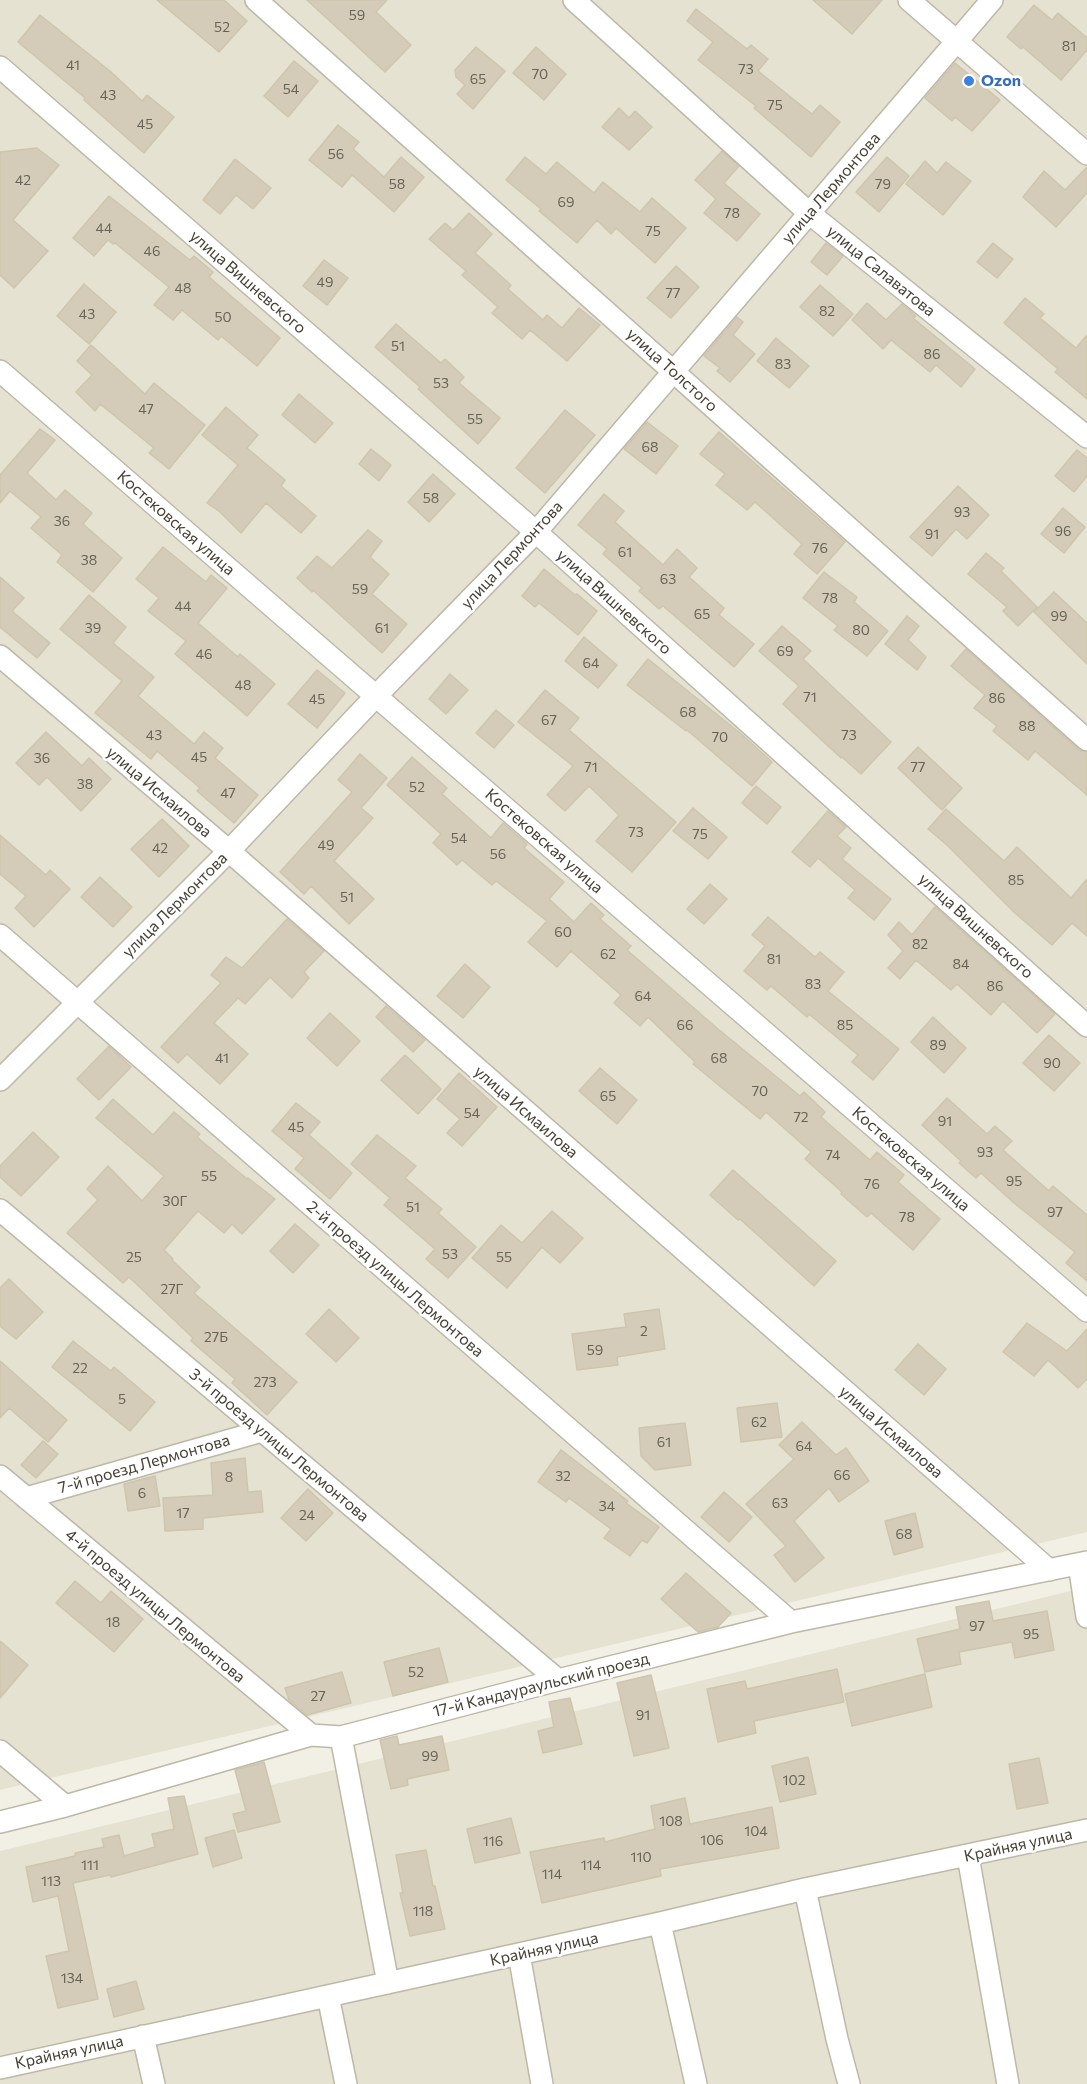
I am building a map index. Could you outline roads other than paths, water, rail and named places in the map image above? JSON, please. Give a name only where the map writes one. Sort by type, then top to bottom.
[{"type":"street","name":"улица Толстого","points":[[256,0],[1087,740]]},
{"type":"street","name":"улица Салаватова","points":[[574,0],[809,213],[1087,437]]},
{"type":"street","points":[[909,0],[1087,154]]},
{"type":"street","name":"улица Лермонтова","points":[[0,1080],[229,851],[536,532],[992,0]]},
{"type":"street","name":"улица Вишневского","points":[[0,67],[536,532],[1087,1026]]},
{"type":"street","name":"Костековская улица","points":[[0,371],[1087,1311]]},
{"type":"street","name":"улица Исмаилова","points":[[0,656],[229,851],[1049,1570]]},
{"type":"street","name":"2-й проезд улицы Лермонтова","points":[[0,935],[791,1622]]},
{"type":"street","name":"3-й проезд улицы Лермонтова","points":[[0,1210],[558,1680]]},
{"type":"street","name":"7-й проезд Лермонтова","points":[[26,1498],[262,1431]]},
{"type":"street","name":"4-й проезд улицы Лермонтова","points":[[0,1476],[311,1735]]},
{"type":"street","points":[[1083,1563],[1087,1617]]},
{"type":"street","name":"17-й Кандаураульский проезд","points":[[0,1822],[65,1806],[311,1735],[341,1737],[791,1622],[1083,1563]]},
{"type":"street","points":[[341,1737],[388,1983]]},
{"type":"street","points":[[0,1751],[65,1806]]},
{"type":"street","name":"Крайняя улица","points":[[0,2067],[660,1923],[805,1889],[1087,1830]]},
{"type":"street","points":[[968,1856],[1008,2084]]},
{"type":"street","points":[[805,1889],[837,2039],[849,2084]]},
{"type":"street","points":[[660,1923],[696,2084]]},
{"type":"street","points":[[519,1954],[542,2084]]},
{"type":"street","points":[[328,1996],[346,2084]]},
{"type":"street","points":[[143,2036],[154,2084]]},
{"type":"place","name":"Ozon","points":[[969,81]]}]
